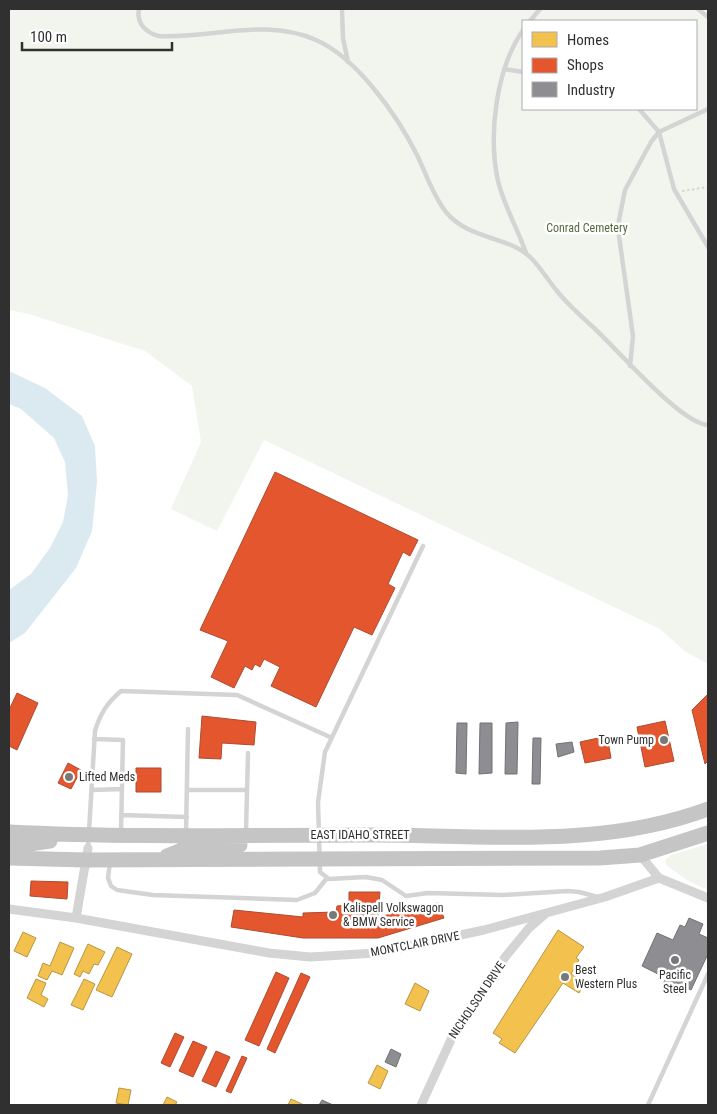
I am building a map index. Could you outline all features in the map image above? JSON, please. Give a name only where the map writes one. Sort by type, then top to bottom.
[{"type":"highway","name":"EAST IDAHO STREET","points":[[9,858],[88,848],[121,836],[576,836],[638,830],[708,808]]},
{"type":"highway","name":"EAST IDAHO STREET","points":[[9,832],[88,848],[110,860],[600,858],[640,855],[708,833]]},
{"type":"highway","points":[[157,859],[187,848],[294,842],[318,835]]},
{"type":"highway","points":[[9,847],[50,841],[79,842],[88,848]]},
{"type":"street","points":[[76,918],[88,848]]},
{"type":"street","points":[[640,855],[659,878],[708,898]]},
{"type":"street","name":"MONTCLAIR DRIVE","points":[[9,909],[76,918],[269,953],[310,957],[376,953],[484,930],[599,898],[659,878]]},
{"type":"street","name":"NICHOLSON DRIVE","points":[[421,1105],[454,1033],[469,1009],[530,928],[539,918],[554,909]]},
{"type":"lane","points":[[139,9],[140,23],[145,30],[159,36],[247,29],[286,30],[322,42],[348,62],[384,102],[412,146],[439,202],[450,216],[479,235],[514,246],[526,252]]},
{"type":"lane","points":[[342,9],[343,38],[348,62]]},
{"type":"lane","points":[[531,20],[540,9]]},
{"type":"lane","points":[[698,9],[708,16]]},
{"type":"lane","points":[[522,32],[504,69],[496,110],[498,181],[526,252],[567,303],[630,366],[672,404],[693,419],[708,425]]},
{"type":"lane","points":[[504,69],[522,72]]},
{"type":"lane","points":[[630,366],[633,336],[619,236],[621,204],[630,178],[659,132],[708,109]]},
{"type":"lane","points":[[641,110],[659,132],[669,176],[675,192],[708,247]]},
{"type":"lane","points":[[423,546],[330,737],[320,777],[318,835],[320,872],[327,878],[366,877],[382,880],[406,896],[428,893],[503,895],[561,891],[579,892],[599,898]]},
{"type":"lane","points":[[88,848],[94,740],[100,716],[110,700],[121,692],[237,694],[330,737]]},
{"type":"lane","points":[[186,836],[188,729]]},
{"type":"lane","points":[[94,740],[123,740],[121,836]]},
{"type":"lane","points":[[246,836],[248,753]]},
{"type":"lane","points":[[92,790],[122,789]]},
{"type":"lane","points":[[187,790],[247,790]]},
{"type":"lane","points":[[121,815],[186,817]]},
{"type":"lane","points":[[110,860],[108,878],[111,886],[117,890],[154,895],[297,900],[315,893],[327,878]]},
{"type":"lane","points":[[648,1105],[708,974]]},
{"type":"path","points":[[675,192],[708,186]]},
{"type":"green space","name":"Conrad Cemetery","points":[[9,9],[708,9],[708,664],[686,652],[660,629],[264,440],[217,531],[171,509],[201,442],[192,386],[145,351],[29,314],[9,310]]},
{"type":"green space","points":[[708,844],[708,890],[688,881],[666,865],[665,860],[671,855]]},
{"type":"shaded area","points":[[9,371],[45,388],[82,416],[95,446],[97,482],[92,531],[76,568],[25,633],[9,643],[9,590],[31,574],[50,548],[63,522],[68,495],[65,462],[54,438],[21,409],[9,404]]},
{"type":"building: Homes","points":[[558,930],[584,947],[576,958],[579,960],[571,974],[585,983],[579,993],[563,983],[515,1053],[499,1043],[502,1039],[493,1033]]},
{"type":"building: Homes","points":[[23,932],[36,938],[27,957],[14,951]]},
{"type":"building: Homes","points":[[60,942],[74,948],[62,975],[52,971],[47,980],[38,976],[43,963],[50,966]]},
{"type":"building: Homes","points":[[88,944],[105,952],[98,965],[94,964],[89,974],[83,971],[80,977],[74,974]]},
{"type":"building: Homes","points":[[117,947],[132,954],[112,997],[96,990]]},
{"type":"building: Homes","points":[[36,979],[46,983],[41,995],[48,999],[44,1007],[27,998]]},
{"type":"building: Homes","points":[[84,979],[95,984],[83,1010],[71,1005]]},
{"type":"building: Homes","points":[[415,983],[429,991],[420,1011],[405,1004]]},
{"type":"building: Homes","points":[[377,1065],[388,1071],[380,1089],[368,1083]]},
{"type":"building: Homes","points":[[119,1088],[131,1090],[128,1105],[116,1103]]},
{"type":"building: Homes","points":[[167,1097],[177,1102],[175,1105],[163,1105]]},
{"type":"building: Homes","points":[[291,1099],[304,1105],[288,1105]]},
{"type":"building: Shops","points":[[275,472],[418,540],[410,556],[403,552],[388,584],[395,588],[372,635],[354,627],[316,707],[271,686],[280,667],[264,659],[260,667],[255,664],[252,670],[245,666],[234,688],[211,677],[228,641],[200,630]]},
{"type":"building: Shops","points":[[17,693],[38,703],[17,750],[9,746],[9,710]]},
{"type":"building: Shops","points":[[708,694],[708,761],[705,764],[692,710]]},
{"type":"building: Shops","points":[[202,716],[256,722],[254,745],[222,743],[221,759],[199,758]]},
{"type":"building: Shops","points":[[665,721],[674,761],[645,767],[637,727]]},
{"type":"building: Shops","points":[[607,736],[611,758],[585,763],[580,742]]},
{"type":"building: Shops","points":[[68,763],[81,770],[71,789],[58,783]]},
{"type":"building: Shops","points":[[136,768],[161,768],[161,792],[136,792]]},
{"type":"building: Shops","points":[[31,881],[68,882],[67,899],[30,896]]},
{"type":"building: Shops","points":[[349,892],[380,892],[378,917],[438,903],[444,918],[378,938],[303,938],[231,927],[234,910],[303,917],[303,913],[336,912],[337,906],[349,905]]},
{"type":"building: Shops","points":[[276,972],[289,978],[259,1046],[245,1040]]},
{"type":"building: Shops","points":[[301,973],[310,977],[275,1053],[267,1049]]},
{"type":"building: Shops","points":[[175,1033],[184,1037],[170,1067],[161,1063]]},
{"type":"building: Shops","points":[[193,1041],[207,1047],[193,1077],[179,1071]]},
{"type":"building: Shops","points":[[216,1051],[230,1057],[216,1087],[202,1081]]},
{"type":"building: Shops","points":[[242,1056],[247,1058],[231,1093],[226,1091]]},
{"type":"building: Industry","points":[[518,722],[517,774],[505,774],[506,723]]},
{"type":"building: Industry","points":[[457,723],[467,723],[466,774],[456,773]]},
{"type":"building: Industry","points":[[480,723],[492,723],[492,773],[479,774]]},
{"type":"building: Industry","points":[[533,738],[541,738],[540,784],[532,784]]},
{"type":"building: Industry","points":[[572,742],[574,752],[558,757],[556,744]]},
{"type":"building: Industry","name":"Pacific Steel","points":[[689,918],[703,924],[699,934],[708,938],[708,954],[691,990],[683,986],[679,995],[662,986],[666,978],[642,966],[657,933],[673,940],[680,925],[685,927]]},
{"type":"building: Industry","points":[[391,1049],[401,1054],[396,1067],[385,1062]]},
{"type":"building: Industry","points":[[322,1100],[333,1105],[319,1105]]},
{"type":"place","name":"Town Pump","points":[[664,740]]},
{"type":"place","name":"Lifted Meds","points":[[69,777]]},
{"type":"place","name":"Kalispell Volkswagon & BMW Service","points":[[333,915]]},
{"type":"place","name":"Pacific Steel","points":[[675,960]]},
{"type":"place","name":"Best Western Plus","points":[[565,977]]}]
